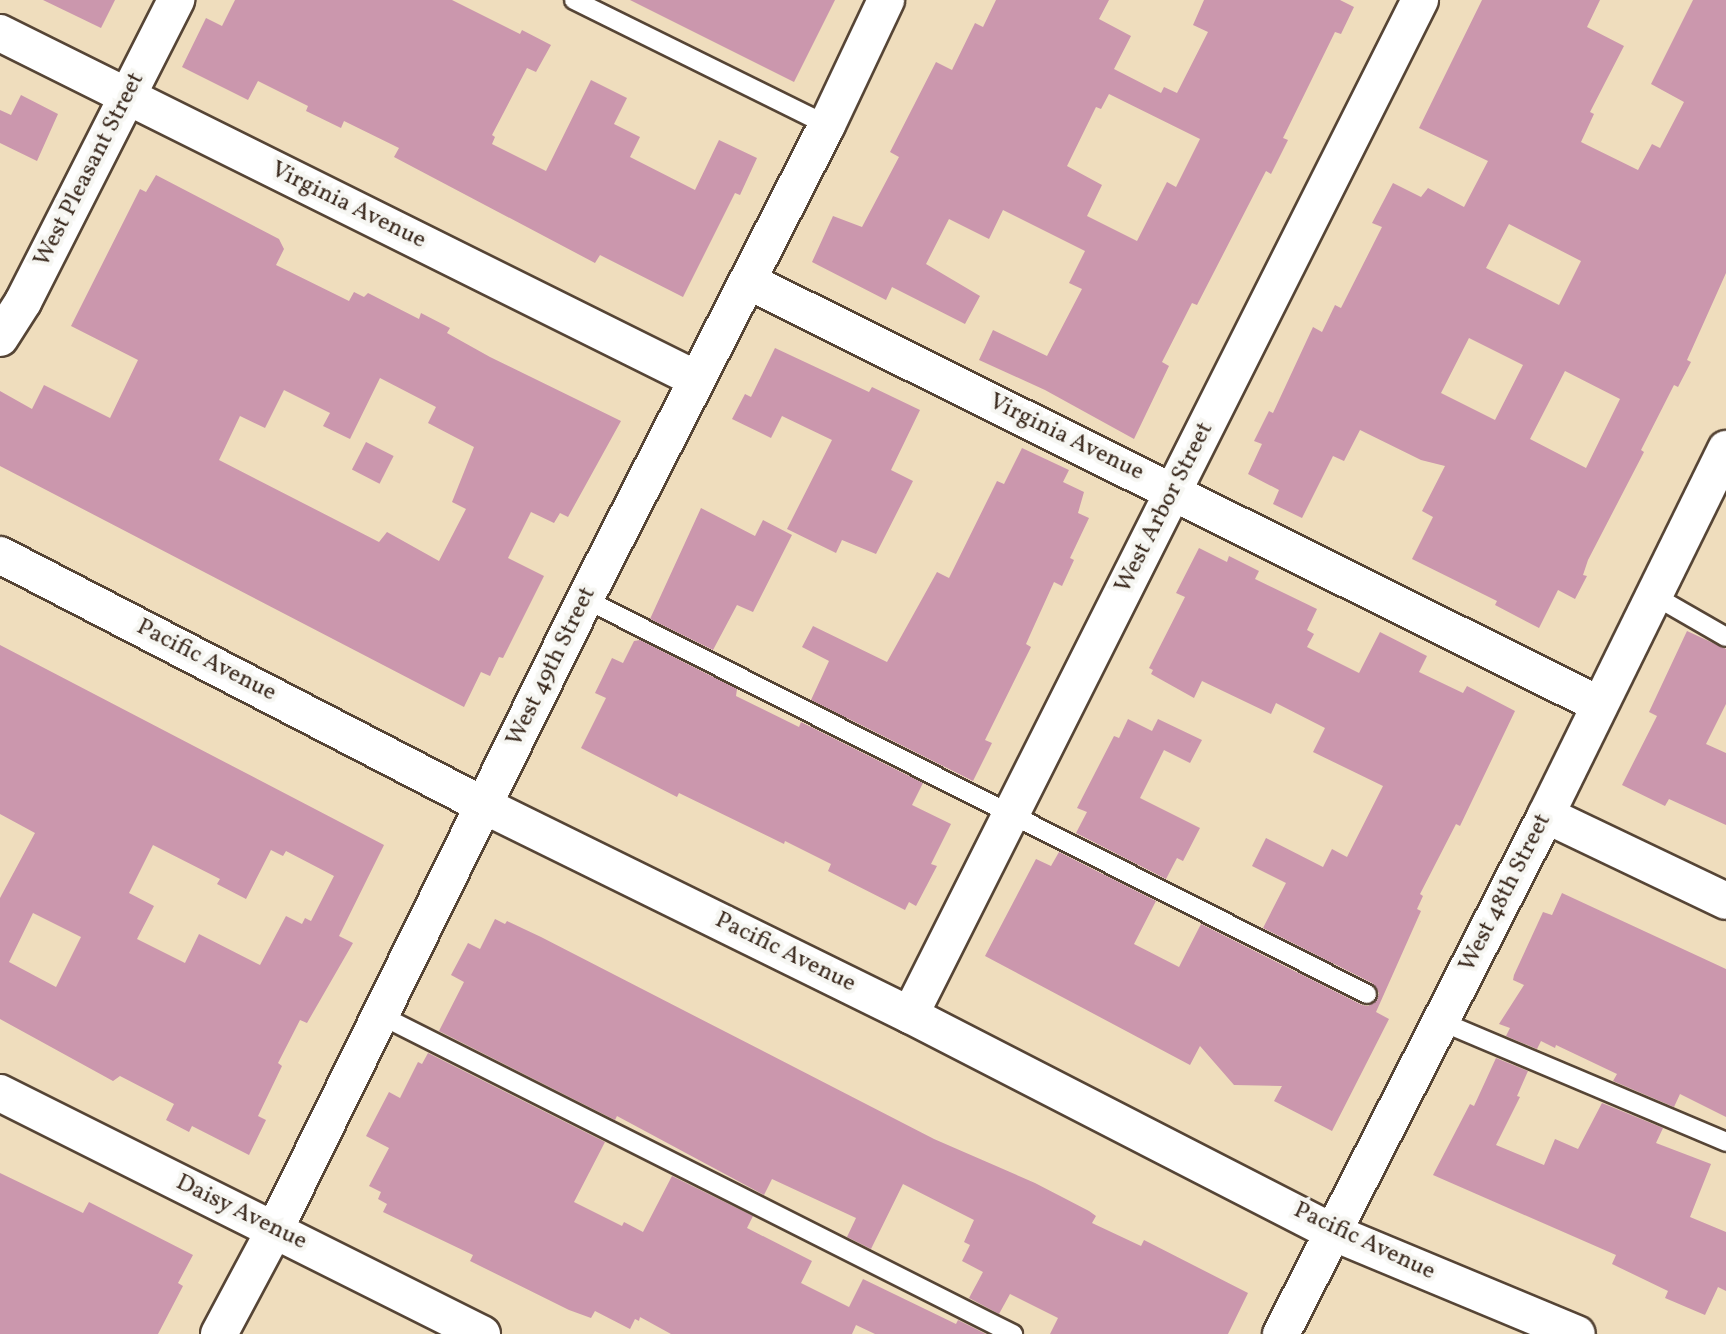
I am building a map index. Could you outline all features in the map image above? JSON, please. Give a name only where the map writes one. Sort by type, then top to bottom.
[{"type":"street","name":"West Pleasant Street","points":[[0,338],[23,302],[176,0]]},
{"type":"street","name":"West 49th Street","points":[[219,1334],[275,1229],[585,599],[827,125],[886,0]]},
{"type":"street","name":"West Arbor Street","points":[[910,1015],[1420,0]]},
{"type":"street","name":"Virginia Avenue","points":[[0,33],[696,379]]},
{"type":"street","name":"Virginia Avenue","points":[[748,281],[1598,704]]},
{"type":"street","name":"West 48th Street","points":[[1281,1334],[1546,815],[1726,449]]},
{"type":"street","name":"Pacific Avenue","points":[[0,555],[483,805],[910,1015],[1332,1232],[1577,1334]]},
{"type":"street","points":[[1546,815],[1726,901]]},
{"type":"street","name":"Daisy Avenue","points":[[0,1093],[482,1334]]},
{"type":"lane","points":[[574,0],[827,125]]},
{"type":"lane","points":[[1653,595],[1726,637]]},
{"type":"lane","points":[[585,599],[1367,994]]},
{"type":"lane","points":[[380,1015],[1013,1334]]},
{"type":"lane","points":[[1440,1021],[1726,1142]]},
{"type":"building","points":[[43,0],[115,0],[101,28]]},
{"type":"building","points":[[235,0],[452,0],[520,34],[522,30],[551,45],[536,72],[527,68],[492,135],[495,137],[492,144],[546,171],[591,80],[627,98],[614,124],[640,137],[630,157],[695,190],[719,140],[757,158],[740,195],[735,193],[683,297],[600,255],[595,263],[394,157],[399,148],[344,121],[341,128],[306,111],[308,106],[258,81],[248,100],[182,67],[206,18],[222,26]]},
{"type":"building","points":[[630,0],[835,0],[794,82]]},
{"type":"building","points":[[996,0],[1109,0],[1099,19],[1131,36],[1114,69],[1161,93],[1164,87],[1177,93],[1208,32],[1193,25],[1204,0],[1340,0],[1354,7],[1341,34],[1335,32],[1283,138],[1288,140],[1271,174],[1266,171],[1197,305],[1192,303],[1162,362],[1169,366],[1134,439],[1045,390],[979,360],[993,330],[1047,356],[1082,289],[1069,283],[1085,251],[1003,210],[989,239],[949,219],[926,264],[980,296],[965,324],[892,287],[886,300],[812,262],[833,216],[862,227],[899,157],[890,152],[936,62],[952,70],[975,23],[983,27]],"holes":[[[1109,94],[1200,139],[1176,187],[1167,182],[1137,241],[1087,216],[1102,185],[1067,166],[1096,107],[1101,109]]]},
{"type":"building","points":[[1482,0],[1600,0],[1587,27],[1624,46],[1590,112],[1594,114],[1581,142],[1638,170],[1652,144],[1660,148],[1684,102],[1651,84],[1693,0],[1726,0],[1726,273],[1687,360],[1691,362],[1678,387],[1674,385],[1641,450],[1644,452],[1588,560],[1583,575],[1587,576],[1575,599],[1558,590],[1539,628],[1495,605],[1497,601],[1412,559],[1433,517],[1422,511],[1445,466],[1421,460],[1360,430],[1344,461],[1333,456],[1302,518],[1273,504],[1279,490],[1248,474],[1262,444],[1254,441],[1269,411],[1273,413],[1313,327],[1322,332],[1335,305],[1341,308],[1382,227],[1372,223],[1393,183],[1421,197],[1428,188],[1464,207],[1488,161],[1419,128]],"holes":[[[1509,224],[1581,261],[1559,305],[1486,268]],[[1469,338],[1523,365],[1495,420],[1441,393]],[[1565,371],[1620,399],[1586,468],[1530,439]]]},
{"type":"building","points":[[21,95],[58,114],[37,161],[0,143],[0,110],[11,115]]},
{"type":"building","points":[[156,175],[279,239],[284,249],[276,265],[349,301],[354,292],[364,297],[368,293],[419,319],[421,313],[450,328],[447,333],[490,357],[621,421],[568,517],[560,513],[554,523],[531,512],[508,558],[544,576],[503,658],[499,657],[490,676],[481,672],[464,707],[0,466],[0,391],[32,409],[44,385],[110,418],[138,360],[71,326],[140,189],[146,192]],"holes":[[[380,378],[436,407],[428,423],[474,447],[452,502],[466,509],[439,561],[387,532],[379,542],[219,460],[240,416],[265,428],[284,390],[330,413],[323,426],[350,439]]]},
{"type":"building","points":[[775,348],[869,392],[872,387],[920,410],[891,470],[913,481],[876,554],[842,540],[836,553],[787,529],[832,440],[782,416],[771,438],[732,419],[745,394],[751,397]]},
{"type":"building","points":[[366,442],[394,456],[380,484],[352,470]]},
{"type":"building","points":[[1022,448],[1069,470],[1063,482],[1084,492],[1078,513],[1089,518],[1070,558],[1074,560],[1062,586],[1054,582],[1026,644],[1031,647],[985,740],[992,743],[973,781],[811,700],[829,661],[802,647],[813,626],[887,662],[937,572],[949,578],[997,481],[1004,484]]},
{"type":"building","points":[[701,508],[755,536],[763,520],[792,535],[753,612],[737,605],[713,650],[650,619]]},
{"type":"building","points":[[1199,548],[1227,562],[1229,556],[1259,571],[1255,579],[1317,609],[1307,630],[1314,634],[1307,647],[1359,673],[1380,632],[1427,656],[1419,672],[1463,693],[1467,686],[1515,711],[1460,826],[1456,824],[1420,894],[1423,896],[1417,909],[1421,911],[1376,1012],[1389,1019],[1332,1131],[1274,1101],[1282,1086],[1234,1085],[1200,1046],[1190,1065],[985,956],[1036,859],[1051,866],[1059,852],[1156,901],[1134,944],[1179,967],[1201,924],[1362,1005],[1368,1006],[1377,1000],[1379,993],[1372,983],[1263,928],[1286,883],[1252,866],[1266,838],[1323,867],[1332,849],[1347,857],[1383,786],[1313,752],[1325,728],[1276,703],[1271,714],[1202,681],[1194,698],[1151,674],[1153,670],[1149,668],[1185,597],[1176,593]]},
{"type":"building","points":[[1687,631],[1726,649],[1726,704],[1706,744],[1726,753],[1726,825],[1669,799],[1665,806],[1622,785],[1657,716],[1649,712]]},
{"type":"building","points":[[640,640],[737,689],[736,696],[799,727],[801,722],[923,783],[912,805],[951,824],[931,864],[937,866],[916,906],[909,902],[905,910],[828,871],[831,864],[785,841],[784,844],[679,793],[677,797],[581,748],[606,698],[595,693],[612,658],[623,663],[634,641]]},
{"type":"building","points":[[0,645],[384,845],[339,936],[353,943],[307,1023],[300,1020],[278,1063],[282,1066],[258,1116],[266,1120],[249,1155],[192,1126],[189,1132],[166,1120],[174,1104],[120,1076],[113,1081],[0,1019],[0,898],[35,833],[0,814]],"holes":[[[153,845],[220,879],[217,884],[246,899],[271,850],[283,856],[286,851],[334,876],[311,921],[305,918],[302,924],[286,916],[260,965],[199,934],[185,963],[137,939],[154,906],[129,893]],[[33,913],[81,937],[56,987],[9,962]]]},
{"type":"building","points":[[1128,719],[1152,731],[1158,719],[1202,740],[1190,763],[1164,750],[1140,798],[1200,828],[1183,861],[1177,858],[1166,879],[1076,833],[1087,812],[1077,808],[1114,736],[1119,738]]},
{"type":"building","points":[[1562,893],[1726,969],[1726,1117],[1680,1094],[1674,1107],[1613,1081],[1617,1074],[1556,1045],[1555,1048],[1541,1041],[1537,1049],[1506,1036],[1510,1028],[1499,1024],[1524,985],[1513,980],[1514,975],[1543,912],[1552,915]]},
{"type":"building","points":[[495,919],[505,924],[507,921],[541,937],[934,1139],[1035,1183],[1089,1211],[1096,1216],[1092,1223],[1141,1246],[1144,1240],[1248,1293],[1228,1334],[1050,1334],[1058,1318],[1010,1294],[999,1314],[969,1298],[983,1272],[962,1261],[970,1245],[964,1242],[974,1220],[903,1184],[871,1249],[847,1237],[856,1218],[772,1179],[764,1195],[617,1116],[615,1120],[439,1031],[464,982],[451,975],[468,943],[480,949]]},
{"type":"building","points":[[428,1053],[605,1142],[574,1202],[622,1226],[624,1222],[643,1232],[672,1176],[753,1216],[747,1228],[812,1261],[801,1283],[849,1307],[863,1279],[956,1324],[958,1320],[986,1334],[875,1334],[856,1325],[852,1334],[671,1334],[640,1317],[639,1321],[635,1319],[630,1329],[595,1311],[591,1318],[569,1310],[470,1261],[473,1255],[383,1212],[387,1204],[378,1199],[381,1192],[369,1186],[389,1148],[366,1136],[389,1092],[400,1098],[418,1062],[422,1064]]},
{"type":"building","points":[[1496,1058],[1528,1071],[1517,1096],[1520,1097],[1496,1145],[1544,1165],[1555,1139],[1578,1149],[1602,1103],[1663,1128],[1656,1143],[1711,1164],[1690,1217],[1726,1232],[1726,1291],[1718,1287],[1705,1315],[1665,1298],[1668,1291],[1612,1264],[1616,1255],[1433,1175],[1470,1104],[1474,1106]]},
{"type":"building","points":[[0,1173],[83,1213],[89,1202],[193,1255],[178,1283],[183,1286],[158,1334],[0,1334]]}]
